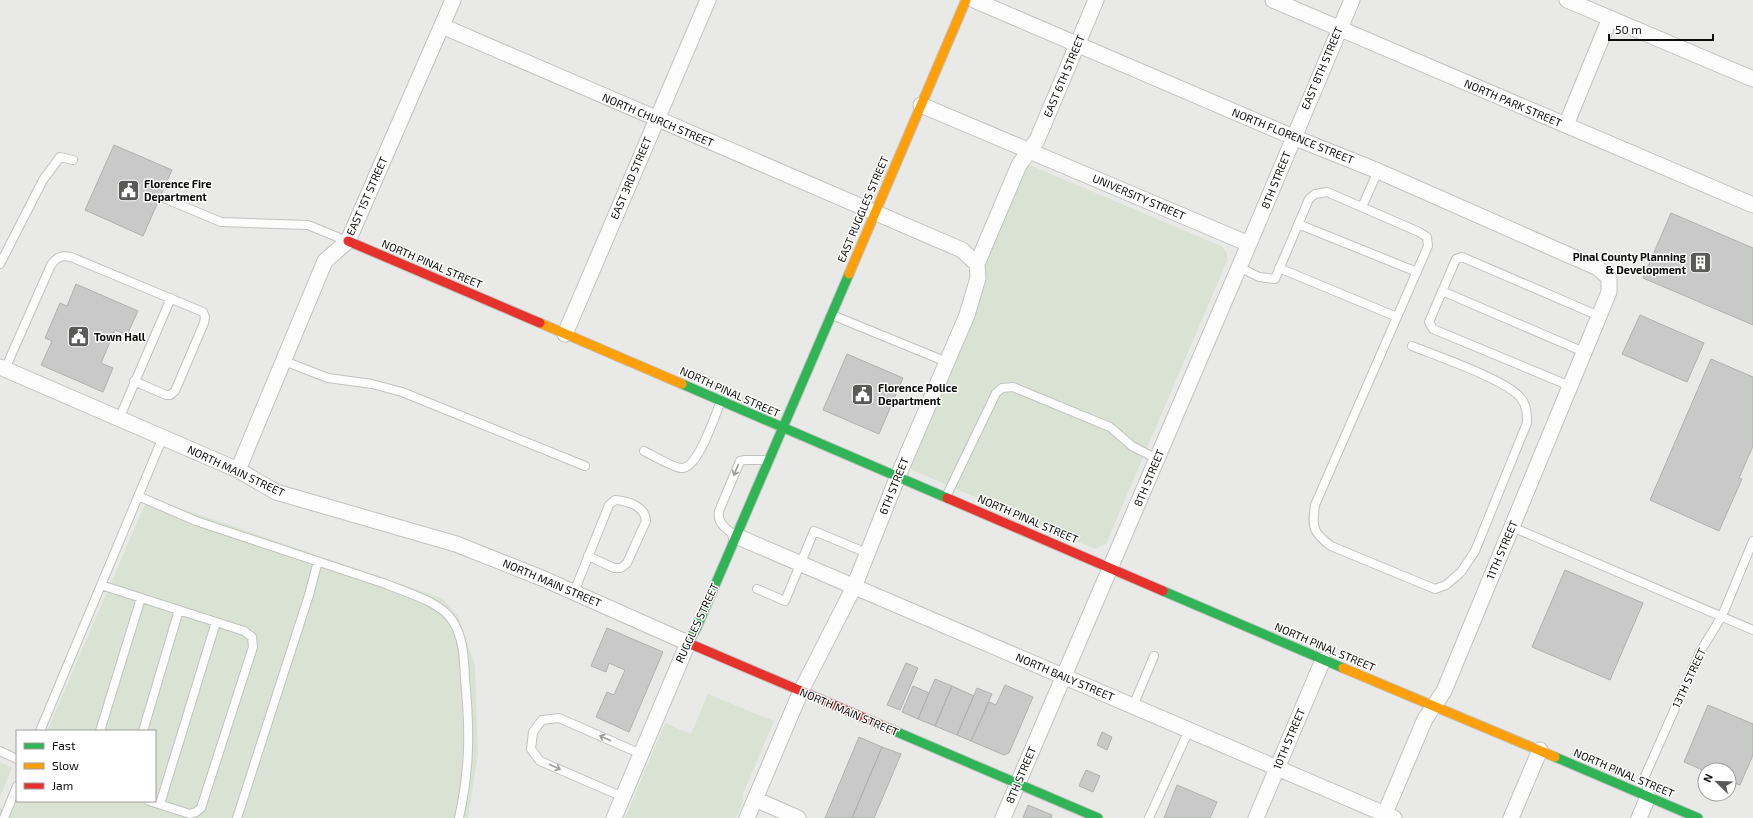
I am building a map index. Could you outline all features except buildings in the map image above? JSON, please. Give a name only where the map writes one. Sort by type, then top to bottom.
[{"type":"street","name":"EAST 1ST STREET","points":[[238,470],[325,261],[348,241],[453,0]]},
{"type":"street","name":"EAST 3RD STREET","points":[[564,334],[708,0]]},
{"type":"street","name":"EAST RUGGLES STREET","points":[[782,428],[966,0]]},
{"type":"street","name":"NORTH FLORENCE STREET","points":[[974,0],[1294,137],[1378,171],[1598,268],[1609,278]]},
{"type":"street","name":"EAST 6TH STREET","points":[[1029,151],[1037,140],[1096,0]]},
{"type":"street","name":"NORTH PARK STREET","points":[[1273,0],[1753,206]]},
{"type":"street","name":"EAST 8TH STREET","points":[[1294,137],[1352,0]]},
{"type":"street","points":[[1567,0],[1753,79]]},
{"type":"street","points":[[1566,125],[1610,18]]},
{"type":"street","name":"NORTH CHURCH STREET","points":[[442,26],[874,214],[962,250],[977,264]]},
{"type":"street","name":"UNIVERSITY STREET","points":[[921,105],[1249,244]]},
{"type":"street","name":"8TH STREET","points":[[1002,818],[1294,137]]},
{"type":"street","name":"6TH STREET","points":[[747,818],[801,691],[854,587],[898,476],[967,315],[978,278],[977,264],[1018,165],[1029,151]]},
{"type":"street","name":"NORTH PINAL STREET","points":[[348,241],[782,428],[898,476],[1323,660],[1434,705],[1698,818]]},
{"type":"street","name":"11TH STREET","points":[[1388,817],[1426,720],[1444,691],[1609,292],[1609,278]]},
{"type":"street","name":"NORTH MAIN STREET","points":[[2,368],[238,470],[276,492],[456,544],[574,592],[688,643],[1098,818]]},
{"type":"street","name":"RUGGLES STREET","points":[[614,818],[688,643],[697,627],[782,428]]},
{"type":"street","name":"NORTH BAILY STREET","points":[[736,536],[1064,676],[1388,817]]},
{"type":"street","name":"10TH STREET","points":[[1256,818],[1323,660]]},
{"type":"street","points":[[1511,818],[1540,750]]},
{"type":"street","name":"13TH STREET","points":[[1639,818],[1648,796]]},
{"type":"street","points":[[755,800],[798,818]]},
{"type":"lane","points":[[0,264],[43,180],[60,157],[73,160]]},
{"type":"lane","points":[[1362,207],[1378,171]]},
{"type":"lane","points":[[1239,267],[1259,277],[1275,279],[1309,199],[1315,194],[1327,192],[1419,232],[1427,238],[1428,246],[1315,505],[1312,522],[1318,536],[1331,546],[1435,589],[1446,585],[1461,572],[1475,551],[1527,423],[1527,409],[1520,397],[1496,381],[1412,346]]},
{"type":"lane","points":[[166,199],[221,222],[264,225],[308,225],[348,241]]},
{"type":"lane","points":[[1298,224],[1417,272]]},
{"type":"lane","points":[[2,368],[51,266],[56,258],[64,256],[71,257],[203,312],[205,317],[204,322],[175,391],[170,395],[166,395],[134,381]]},
{"type":"lane","points":[[1570,386],[1433,329],[1429,322],[1456,259],[1462,258],[1599,316]]},
{"type":"lane","points":[[1279,268],[1397,318]]},
{"type":"lane","points":[[1442,291],[1584,352]]},
{"type":"lane","points":[[119,419],[134,381],[171,298]]},
{"type":"lane","points":[[831,314],[947,362]]},
{"type":"lane","points":[[284,361],[328,378],[372,384],[402,392],[585,466]]},
{"type":"lane","points":[[946,497],[996,393],[1002,388],[1013,386],[1110,428],[1132,446],[1157,459]]},
{"type":"lane","points":[[644,451],[682,468],[689,466],[698,457],[721,401]]},
{"type":"lane","points":[[40,730],[162,437]]},
{"type":"lane","points":[[736,536],[720,523],[718,518],[719,511],[738,465],[745,460],[769,460]]},
{"type":"lane","points":[[138,496],[196,521],[318,561],[414,596],[436,606],[452,620],[462,644],[470,731],[468,769],[459,818]]},
{"type":"lane","points":[[574,592],[588,556],[609,505],[615,500],[623,501],[641,509],[645,514],[646,521],[627,563],[621,568],[614,568],[588,556]]},
{"type":"lane","points":[[1512,527],[1753,630]]},
{"type":"lane","points":[[757,589],[785,600],[814,531],[867,553]]},
{"type":"lane","name":"13TH STREET","points":[[1648,796],[1646,776],[1700,652],[1722,616],[1753,541]]},
{"type":"lane","points":[[237,818],[309,595],[318,561]]},
{"type":"lane","points":[[101,585],[244,631],[252,637],[253,647],[201,808],[190,814],[153,802]]},
{"type":"lane","points":[[100,730],[140,598]]},
{"type":"lane","points":[[143,730],[179,610]]},
{"type":"lane","points":[[160,804],[216,622]]},
{"type":"lane","points":[[1133,706],[1154,656]]},
{"type":"lane","points":[[623,797],[540,760],[532,749],[533,732],[542,720],[559,718],[641,754]]},
{"type":"lane","points":[[1149,818],[1189,730]]},
{"type":"lane","points":[[0,751],[16,759]]},
{"type":"lane","points":[[4,818],[16,788]]},
{"type":"green space","points":[[1025,163],[1221,246],[1227,253],[1227,261],[1106,544],[1095,549],[910,469],[906,463]]},
{"type":"green space","points":[[148,497],[442,598],[458,616],[475,665],[478,754],[468,818],[0,818],[0,808],[12,812],[17,802],[156,802],[156,730],[47,730]]},
{"type":"green space","points":[[708,694],[774,721],[743,794],[743,802],[736,818],[625,818],[665,723],[691,734]]},
{"type":"green space","points":[[0,762],[12,768],[0,797]]},
{"type":"traffic: fast","points":[[693,645],[688,643],[697,627],[849,274]]},
{"type":"traffic: fast","points":[[682,384],[947,498]]},
{"type":"traffic: fast","points":[[1163,591],[1343,668]]},
{"type":"traffic: fast","points":[[890,729],[1098,818]]},
{"type":"traffic: fast","points":[[1555,757],[1698,818]]},
{"type":"traffic: slow","points":[[849,274],[966,0]]},
{"type":"traffic: slow","points":[[540,323],[682,384]]},
{"type":"traffic: slow","points":[[1343,668],[1555,757]]},
{"type":"traffic: jam","points":[[348,241],[540,323]]},
{"type":"traffic: jam","points":[[947,498],[1163,591]]},
{"type":"traffic: jam","points":[[693,645],[890,729]]},
{"type":"place","name":"Florence Fire Department","points":[[128,190]]},
{"type":"place","name":"Pinal County Planning & Development","points":[[1701,263]]},
{"type":"place","name":"Town Hall","points":[[79,337]]},
{"type":"place","name":"Florence Police Department","points":[[863,394]]}]
